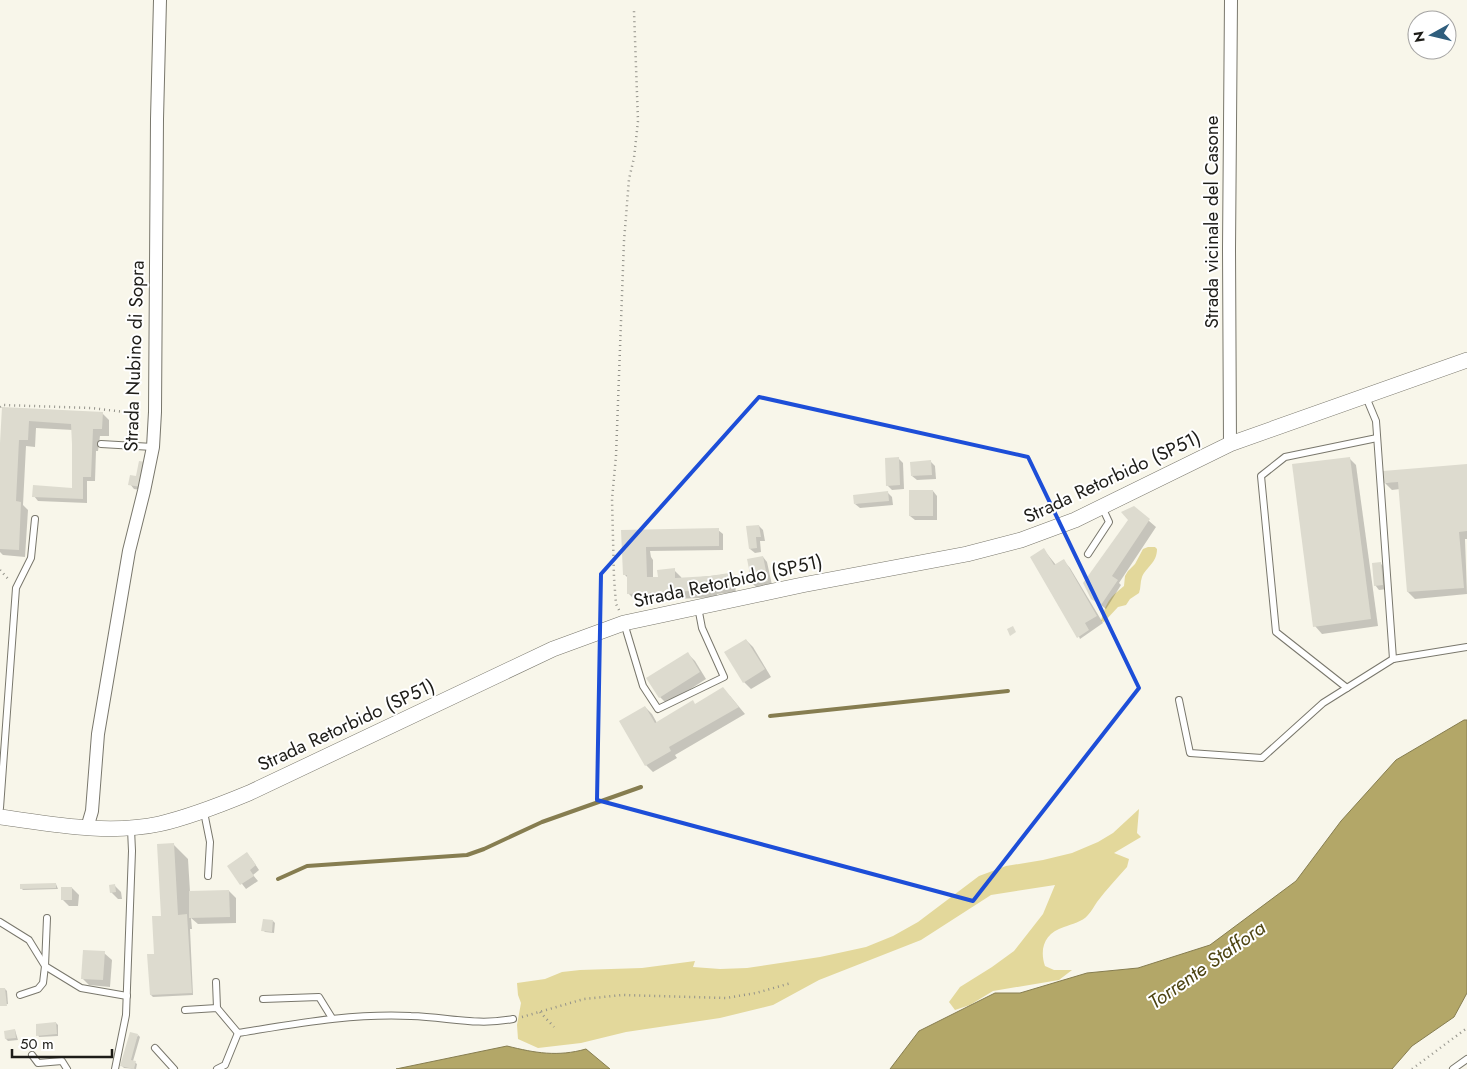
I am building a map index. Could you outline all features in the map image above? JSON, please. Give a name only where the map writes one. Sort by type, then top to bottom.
[{"type":"street","name":"Strada Nubino di Sopra","points":[[87,828],[92,811],[98,734],[128,559],[153,447],[160,0]]},
{"type":"street","name":"Strada vicinale del Casone","points":[[1230,444],[1228,249],[1231,0]]},
{"type":"street","name":"Strada Retorbido (SP51)","points":[[0,818],[87,828],[131,828],[159,824],[204,812],[276,781],[553,649],[624,623],[967,554],[1021,540],[1075,520],[1230,444],[1467,360]]},
{"type":"lane","points":[[1366,396],[1376,421],[1393,659]]},
{"type":"lane","points":[[1347,688],[1276,632],[1261,476],[1285,457],[1377,438]]},
{"type":"lane","points":[[100,444],[153,447]]},
{"type":"lane","points":[[1088,554],[1109,522],[1102,507]]},
{"type":"lane","points":[[0,808],[16,588],[32,558],[36,519]]},
{"type":"lane","points":[[624,623],[643,686],[658,709],[724,678],[702,628],[698,607]]},
{"type":"lane","points":[[1180,700],[1190,753],[1262,758],[1323,703],[1393,659],[1467,647]]},
{"type":"lane","points":[[204,812],[210,842],[208,876]]},
{"type":"lane","points":[[115,1069],[126,1015],[132,851],[131,828]]},
{"type":"lane","points":[[20,995],[38,989],[43,984],[47,918]]},
{"type":"lane","points":[[0,922],[29,940],[45,966],[81,988],[127,996]]},
{"type":"lane","points":[[216,982],[217,1008],[238,1033]]},
{"type":"lane","points":[[262,999],[319,997],[332,1018]]},
{"type":"lane","points":[[185,1010],[217,1008]]},
{"type":"lane","points":[[238,1033],[332,1018],[411,1016],[478,1023],[513,1019]]},
{"type":"lane","points":[[216,1069],[225,1065],[238,1033]]},
{"type":"lane","points":[[155,1048],[174,1069]]},
{"type":"lane","points":[[32,1054],[38,1063],[62,1061],[68,1069]]},
{"type":"lane","points":[[1453,1069],[1467,1059]]},
{"type":"path","points":[[624,623],[616,604],[612,499],[616,456],[628,179],[634,158],[638,121],[634,10]]},
{"type":"path","points":[[0,407],[2,405],[16,405],[91,408],[142,414],[155,412]]},
{"type":"path","points":[[0,570],[16,588]]},
{"type":"path","points":[[513,1019],[584,999],[622,995],[726,998],[756,993],[791,983]]},
{"type":"path","points":[[540,1012],[554,1028]]},
{"type":"path","points":[[1412,1069],[1467,1028]]},
{"type":"highlighted area","points":[[759,397],[1028,457],[1139,688],[973,901],[597,800],[601,574]]},
{"type":"shaded area","points":[[1155,547],[1157,554],[1142,577],[1139,593],[1130,599],[1126,605],[1118,607],[1104,622],[1101,621],[1109,601],[1124,586],[1125,576],[1128,571],[1135,564],[1143,549]]},
{"type":"shaded area","points":[[1139,809],[1137,833],[1141,837],[1114,853],[1129,859],[1127,867],[1086,917],[1077,923],[1052,933],[1045,942],[1043,959],[1045,966],[1054,970],[1072,970],[1059,980],[993,991],[970,1005],[955,1010],[949,1002],[960,987],[1014,951],[1043,914],[1055,885],[991,895],[921,940],[819,980],[773,1005],[720,1018],[626,1032],[581,1043],[538,1048],[518,1039],[517,1025],[521,1003],[517,983],[545,979],[562,972],[642,968],[695,961],[693,967],[747,968],[820,957],[866,947],[893,936],[918,922],[979,876],[1006,866],[1072,853],[1098,842],[1113,833]]},
{"type":"water","name":"Torrente Staffora","points":[[1467,720],[1467,993],[1454,1017],[1412,1046],[1392,1069],[890,1069],[919,1031],[995,993],[1020,993],[1087,973],[1138,968],[1210,945],[1296,881],[1341,821],[1396,760]]},
{"type":"water","points":[[507,1046],[546,1053],[566,1053],[586,1049],[610,1069],[396,1069]]},
{"type":"building","points":[[2,407],[103,412],[102,429],[93,429],[91,477],[83,477],[83,499],[32,497],[33,485],[72,488],[72,444],[71,424],[29,421],[28,440],[19,440],[16,501],[21,502],[19,550],[0,549]]},
{"type":"building","points":[[899,457],[900,485],[886,486],[885,458]]},
{"type":"building","points":[[1350,457],[1371,619],[1313,627],[1292,464]]},
{"type":"building","points":[[931,460],[932,475],[911,476],[910,462]]},
{"type":"building","points":[[139,461],[146,462],[141,487],[128,485],[130,475],[136,476]]},
{"type":"building","points":[[1467,464],[1467,531],[1459,532],[1464,588],[1407,592],[1398,482],[1384,483],[1383,471]]},
{"type":"building","points":[[909,490],[933,490],[933,516],[909,516]]},
{"type":"building","points":[[888,491],[889,501],[854,504],[853,495]]},
{"type":"building","points":[[1134,506],[1150,519],[1112,576],[1118,580],[1101,605],[1091,599],[1083,583],[1128,520],[1121,512]]},
{"type":"building","points":[[759,525],[761,537],[756,537],[757,548],[749,549],[746,526]]},
{"type":"building","points":[[719,528],[719,546],[646,547],[647,577],[658,577],[657,570],[675,568],[675,578],[729,573],[732,587],[711,590],[627,594],[627,575],[623,575],[621,530]]},
{"type":"building","points":[[1044,548],[1054,565],[1064,559],[1097,616],[1085,623],[1089,630],[1077,638],[1030,557]]},
{"type":"building","points":[[763,556],[768,581],[752,584],[747,559]]},
{"type":"building","points":[[1381,562],[1383,585],[1374,586],[1372,563]]},
{"type":"building","points":[[1013,626],[1016,632],[1010,636],[1007,629]]},
{"type":"building","points":[[746,639],[765,669],[743,683],[724,652]]},
{"type":"building","points":[[688,652],[700,672],[659,698],[646,678]]},
{"type":"building","points":[[723,687],[739,707],[669,747],[671,751],[645,766],[619,721],[645,706],[655,723],[693,700],[695,704]]},
{"type":"building","points":[[174,843],[178,915],[187,914],[192,993],[150,995],[147,954],[154,954],[152,916],[161,916],[157,844]]},
{"type":"building","points":[[247,852],[256,865],[250,870],[254,876],[240,885],[227,866]]},
{"type":"building","points":[[56,883],[56,888],[20,889],[20,884]]},
{"type":"building","points":[[115,884],[116,892],[110,893],[109,885]]},
{"type":"building","points":[[61,887],[72,887],[72,900],[61,900]]},
{"type":"building","points":[[229,890],[230,917],[189,918],[189,891]]},
{"type":"building","points":[[263,919],[273,920],[272,932],[261,931]]},
{"type":"building","points":[[83,950],[105,951],[103,980],[81,979]]},
{"type":"building","points":[[0,988],[5,988],[7,1006],[0,1006]]},
{"type":"building","points":[[56,1022],[57,1034],[36,1036],[36,1024]]},
{"type":"building","points":[[15,1029],[16,1038],[5,1039],[4,1031]]},
{"type":"building","points":[[130,1032],[138,1034],[131,1060],[136,1061],[134,1069],[120,1066]]},
{"type":"waterway","points":[[770,716],[1008,691]]},
{"type":"waterway","points":[[278,879],[307,866],[467,855],[542,822],[641,787]]}]
